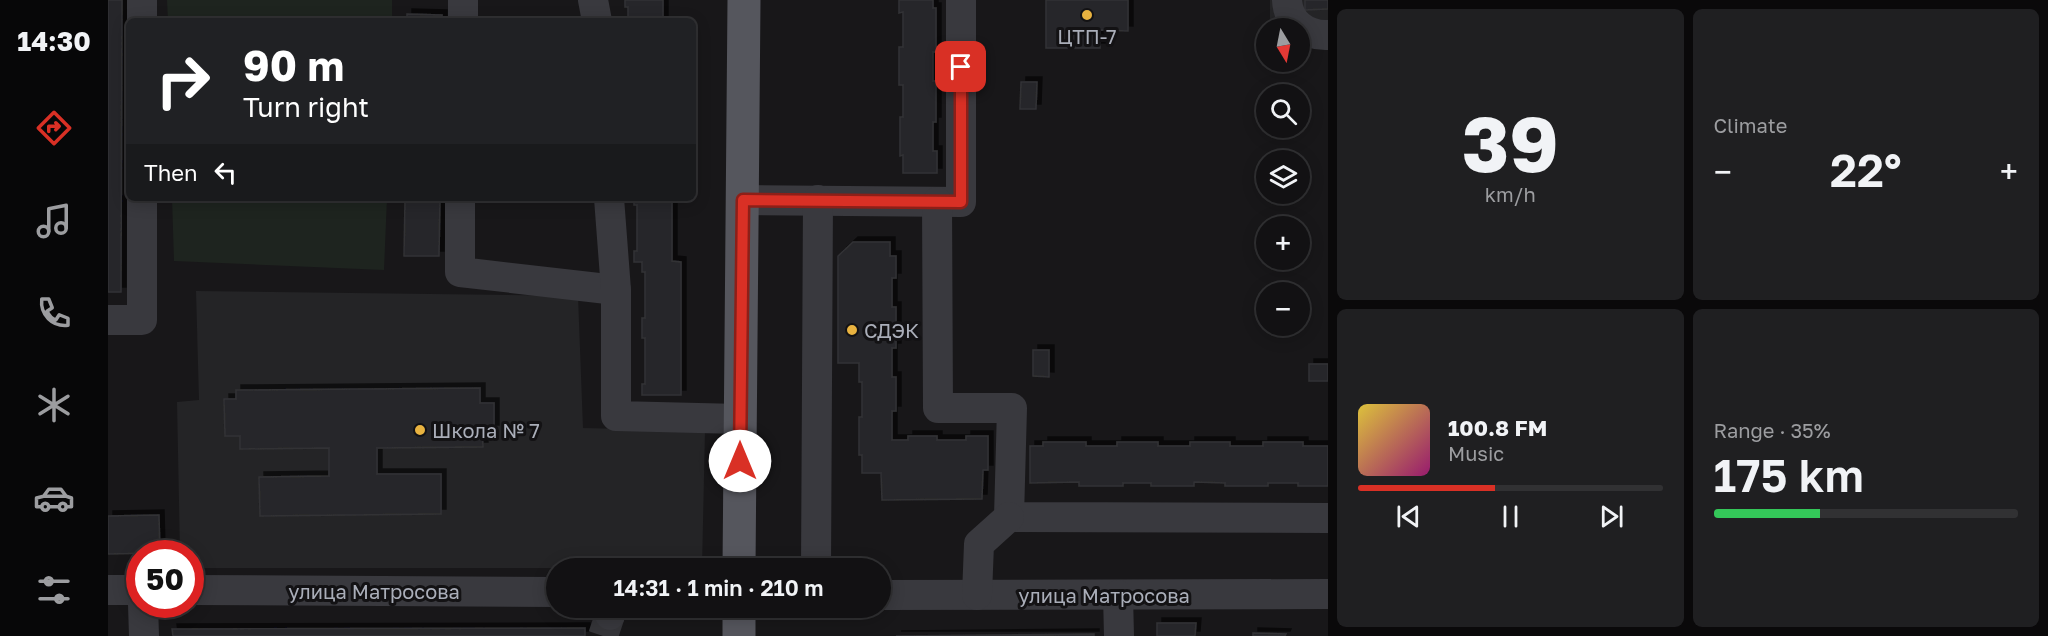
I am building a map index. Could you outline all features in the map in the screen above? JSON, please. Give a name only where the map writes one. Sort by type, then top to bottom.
[{"type":"main road","points":[[740,558],[744,0]]},
{"type":"main road","points":[[739,618],[739,636]]},
{"type":"street","points":[[142,0],[142,18]]},
{"type":"street","points":[[463,0],[463,18]]},
{"type":"street","points":[[593,0],[596,18]]},
{"type":"street","points":[[743,200],[961,202],[961,0]]},
{"type":"street","points":[[1287,0],[1287,12],[1299,26],[1317,36],[1328,36]]},
{"type":"street","points":[[816,558],[818,200]]},
{"type":"street","points":[[108,320],[142,320],[142,201]]},
{"type":"street","points":[[460,201],[460,272],[616,290]]},
{"type":"street","points":[[609,201],[616,290],[616,416],[740,418]]},
{"type":"street","points":[[937,202],[938,408],[1012,408],[1009,517]]},
{"type":"street","points":[[977,594],[979,544],[1009,517],[1328,518]]},
{"type":"street","points":[[108,590],[126,590]]},
{"type":"street","name":"улица Матросова","points":[[204,590],[546,592]]},
{"type":"street","name":"улица Матросова","points":[[891,595],[1328,594]]},
{"type":"street","points":[[1118,595],[1119,636]]},
{"type":"street","points":[[143,618],[144,636]]},
{"type":"shaded area","points":[[167,0],[392,0],[392,18],[168,18]]},
{"type":"shaded area","points":[[1270,0],[1328,0],[1328,49],[1310,47],[1310,18],[1270,18]]},
{"type":"shaded area","points":[[172,201],[387,201],[384,270],[174,261]]},
{"type":"shaded area","name":"Школа № 7","points":[[196,291],[578,296],[583,428],[705,431],[702,558],[546,558],[546,568],[204,568],[204,540],[180,540],[177,402],[199,400]]},
{"type":"building","points":[[108,0],[122,0],[121,292],[108,292]]},
{"type":"building","points":[[625,0],[663,0],[663,18],[628,18],[628,7],[625,7]]},
{"type":"building","points":[[899,0],[933,0],[933,8],[936,8],[936,52],[933,52],[933,81],[936,81],[936,122],[933,122],[933,151],[937,151],[937,173],[903,173],[903,155],[900,156],[900,117],[903,117],[903,85],[899,85],[899,47],[903,47],[903,12],[899,13]]},
{"type":"building","name":"ЦТП-7","points":[[1046,0],[1128,0],[1128,31],[1100,30],[1100,48],[1046,48]]},
{"type":"building","points":[[1305,0],[1328,0],[1328,9],[1305,10]]},
{"type":"building","points":[[407,14],[442,15],[442,18],[407,18]]},
{"type":"building","points":[[1021,82],[1037,82],[1036,109],[1020,109]]},
{"type":"building","points":[[405,201],[440,201],[439,256],[404,256]]},
{"type":"building","points":[[634,201],[672,201],[672,261],[681,262],[681,395],[642,395],[642,384],[645,384],[645,338],[642,338],[642,318],[645,318],[645,272],[642,272],[642,262],[634,262],[634,251],[637,251],[637,205],[634,205]]},
{"type":"building","points":[[853,242],[890,242],[890,256],[896,256],[896,278],[892,278],[892,307],[896,307],[896,348],[892,348],[892,377],[896,377],[896,411],[892,411],[892,440],[908,440],[908,436],[937,436],[937,440],[966,440],[966,436],[988,436],[988,470],[983,470],[982,499],[882,500],[881,473],[862,473],[862,455],[859,455],[862,382],[859,382],[859,363],[838,363],[838,256]]},
{"type":"building","points":[[1033,350],[1049,350],[1049,377],[1033,376]]},
{"type":"building","points":[[1309,364],[1328,364],[1328,381],[1309,381]]},
{"type":"building","points":[[480,388],[480,403],[494,403],[494,430],[482,430],[483,447],[377,448],[377,474],[441,474],[441,514],[260,516],[259,477],[329,476],[329,448],[240,449],[240,436],[225,436],[224,399],[236,399],[236,390]]},
{"type":"building","points":[[1043,442],[1086,442],[1086,446],[1117,446],[1117,442],[1158,442],[1158,446],[1190,446],[1190,442],[1230,442],[1230,446],[1263,446],[1263,442],[1303,442],[1303,446],[1328,446],[1328,486],[1298,486],[1298,483],[1268,483],[1268,486],[1225,486],[1225,483],[1194,482],[1194,486],[1151,486],[1151,483],[1123,483],[1123,486],[1079,486],[1079,482],[1030,483],[1030,446],[1043,446]]},
{"type":"building","points":[[159,515],[160,540],[126,540],[126,554],[108,554],[108,516]]},
{"type":"building","points":[[1157,623],[1196,623],[1195,636],[1157,636]]},
{"type":"building","points":[[585,628],[585,636],[173,636],[172,629]]},
{"type":"building","points":[[1253,633],[1286,634],[1285,636],[1253,636]]},
{"type":"building","points":[[1094,634],[1094,636],[896,636]]},
{"type":"tunnel","points":[[603,636],[609,618]]},
{"type":"place","name":"ЦТП-7","points":[[1087,15]]},
{"type":"place","name":"СДЭК","points":[[852,330]]},
{"type":"place","name":"Школа № 7","points":[[420,430]]},
{"type":"route","points":[[740,461],[743,200],[961,202],[961,67]]}]
